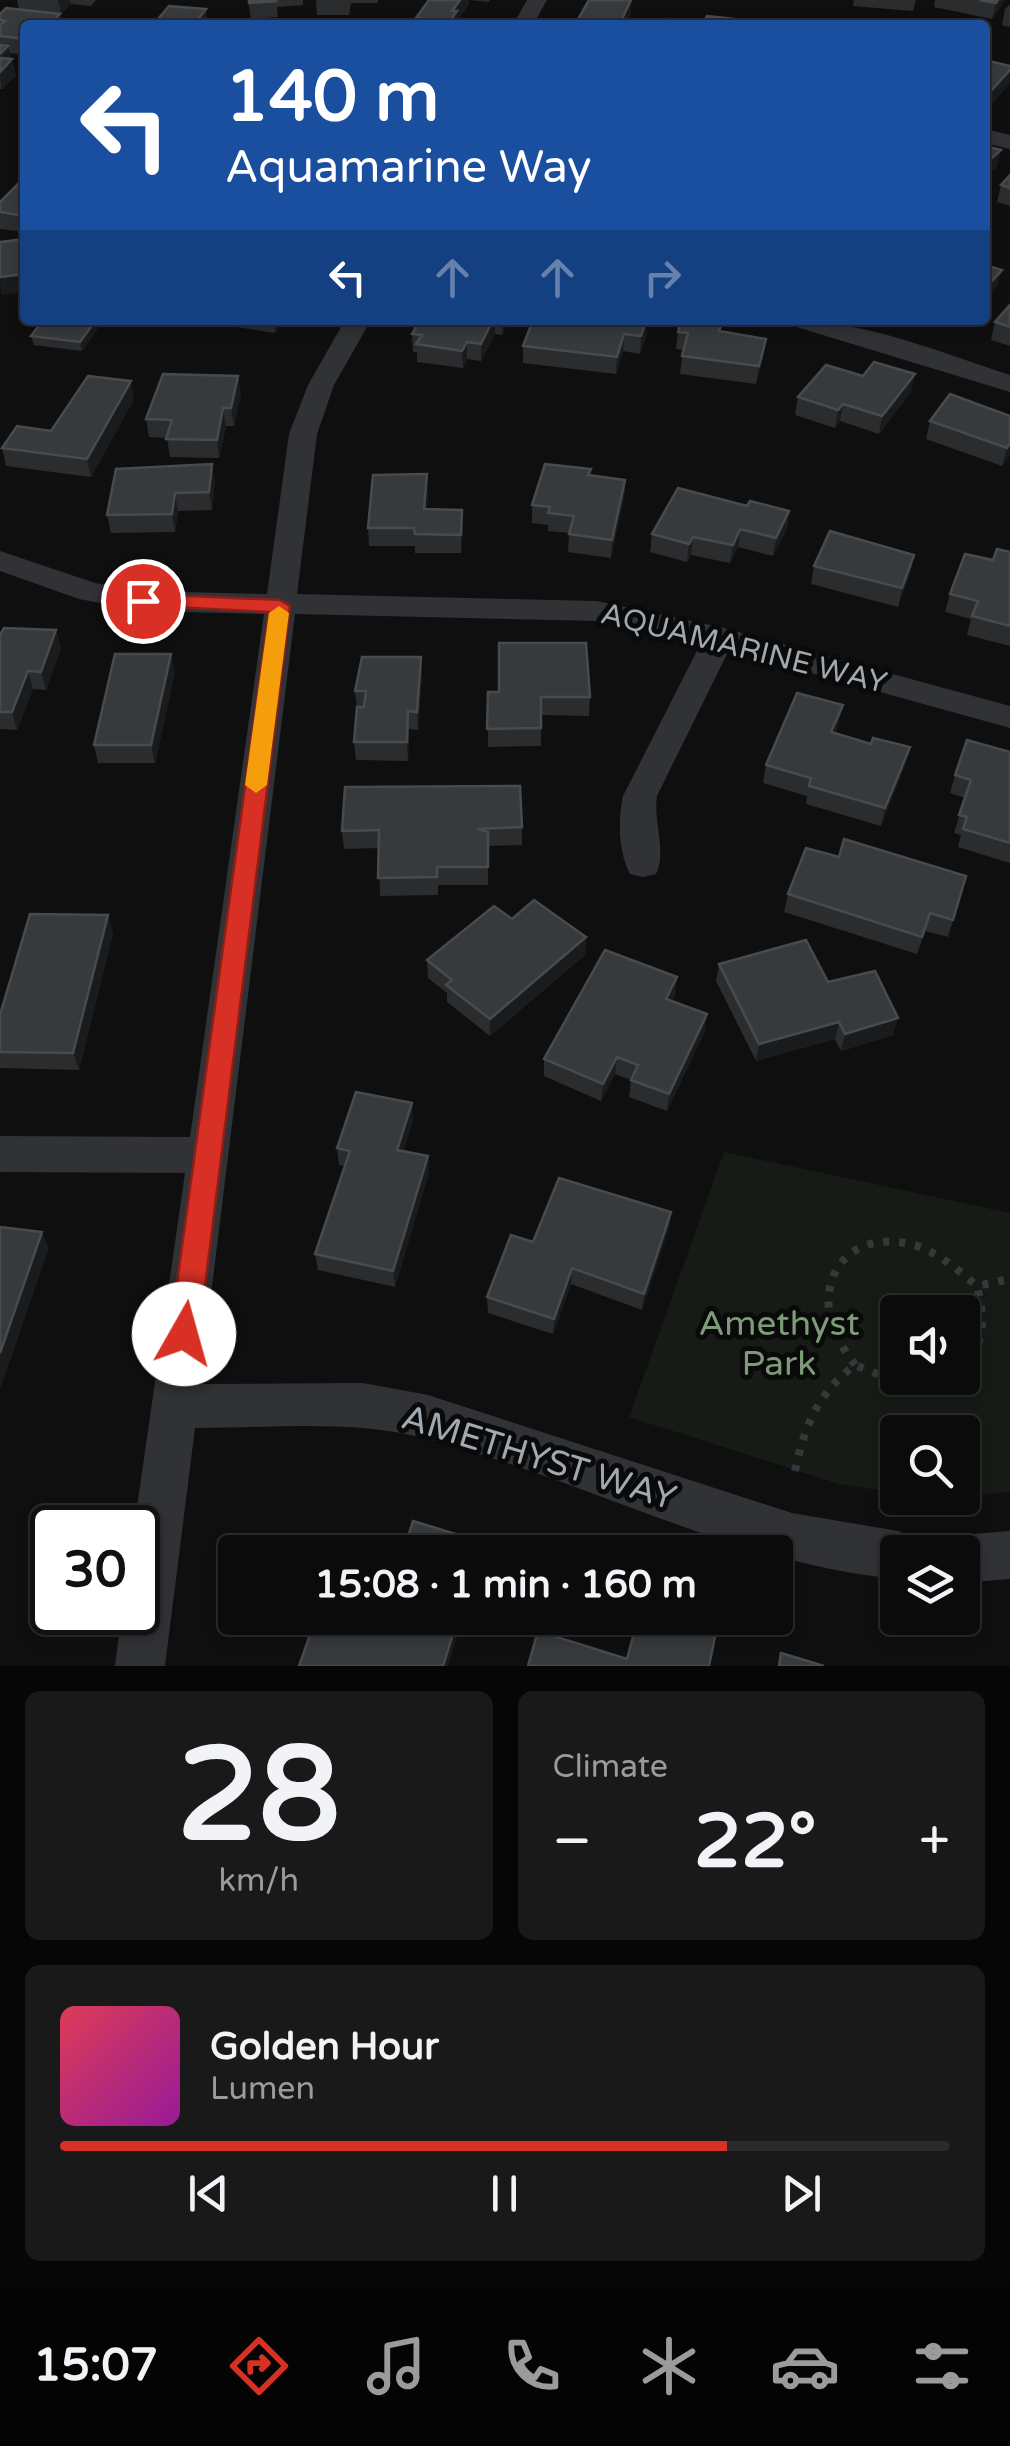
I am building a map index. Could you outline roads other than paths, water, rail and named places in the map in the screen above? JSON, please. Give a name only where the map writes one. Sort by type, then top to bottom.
[{"type":"street","points":[[140,1666],[303,434],[322,385],[355,325]]},
{"type":"street","points":[[820,325],[1010,384]]},
{"type":"street","name":"AQUAMARINE WAY","points":[[0,562],[54,582],[116,598],[280,606],[579,610],[720,636],[1010,717]]},
{"type":"street","points":[[644,864],[636,818],[640,796],[720,636]]},
{"type":"street","points":[[0,1154],[208,1155]]},
{"type":"street","name":"AMETHYST WAY","points":[[175,1406],[363,1405],[428,1417],[792,1537],[880,1553]]},
{"type":"street","points":[[980,1558],[1010,1555]]},
{"type":"park label","name":"Amethyst Park","points":[[779,1343]]}]
